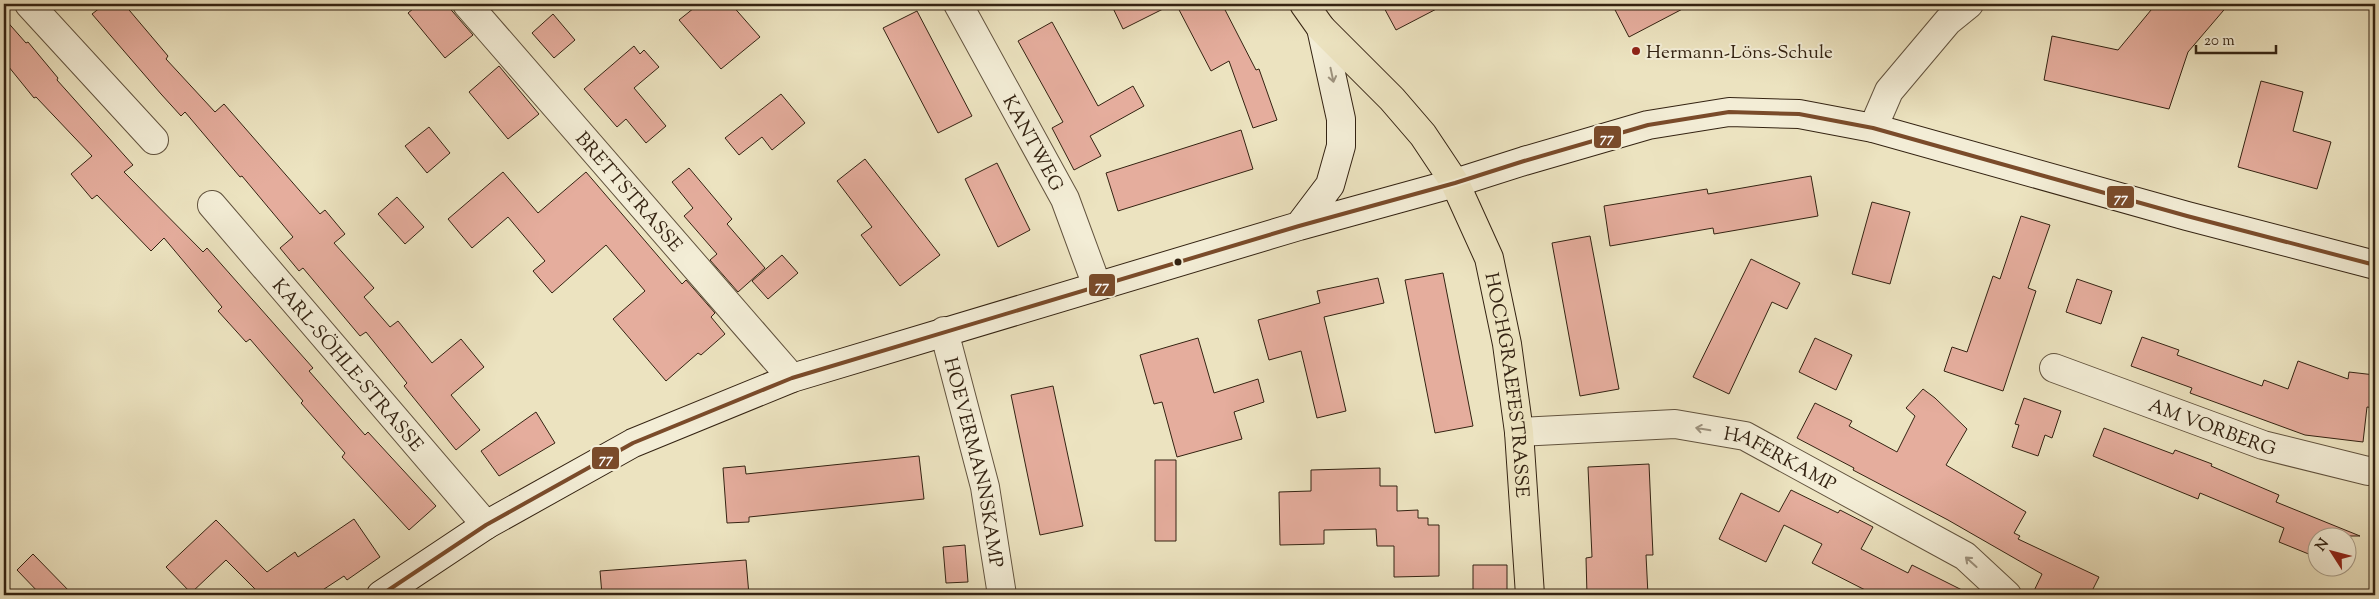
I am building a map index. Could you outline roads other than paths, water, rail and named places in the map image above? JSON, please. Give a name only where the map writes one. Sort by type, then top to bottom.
[{"type":"main road","name":"HOCHGRAEFESTRASSE","points":[[1304,4],[1321,28],[1392,99],[1423,136],[1456,183],[1489,258],[1507,344],[1519,432],[1530,595]]},
{"type":"street","points":[[29,4],[154,140]]},
{"type":"street","name":"BRETTSTRASSE","points":[[467,4],[792,378]]},
{"type":"street","name":"KANTWEG","points":[[958,4],[1065,199],[1098,286]]},
{"type":"street","points":[[1873,128],[1889,91],[1948,21],[1969,4]]},
{"type":"street","points":[[1299,226],[1330,185],[1341,146],[1341,119],[1321,28]]},
{"type":"street","points":[[381,595],[486,525],[633,443],[792,378],[1299,226],[1456,183],[1648,125],[1729,112],[1799,114],[1873,128],[2375,265]]},
{"type":"street","name":"KARL-SÖHLE-STRASSE","points":[[212,205],[486,525]]},
{"type":"street","name":"HOEVERMANNSKAMP","points":[[944,331],[984,487],[1002,595]]},
{"type":"street","name":"AM VORBERG","points":[[2054,368],[2263,445],[2368,471],[2375,470]]},
{"type":"street","name":"HAFERKAMP","points":[[1519,432],[1675,424],[1746,436],[1965,556],[2008,595]]},
{"type":"place","name":"Hermann-Löns-Schule","points":[[1636,51]]}]
